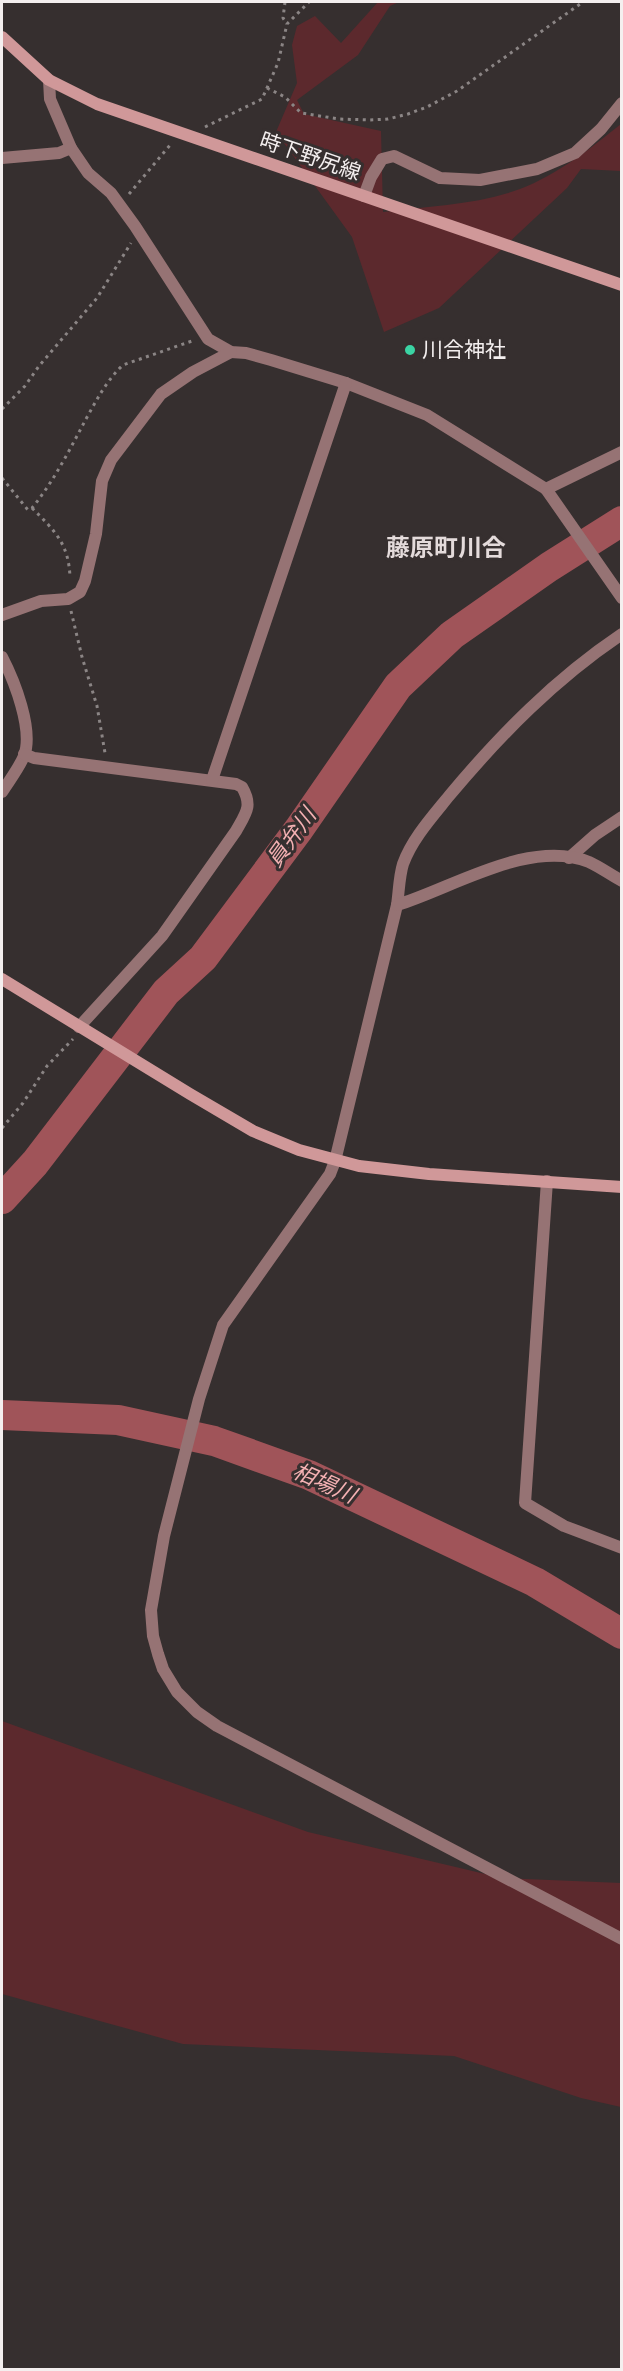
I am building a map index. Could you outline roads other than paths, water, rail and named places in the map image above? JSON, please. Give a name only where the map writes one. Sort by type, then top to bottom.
[{"type":"main road","name":"時下野尻線","points":[[2,37],[49,80],[97,104],[621,285]]},
{"type":"main road","points":[[2,979],[254,1131],[299,1150],[335,1161],[429,1174],[621,1186]]},
{"type":"street","points":[[49,80],[50,99],[71,148],[88,173],[111,193],[120,205],[213,344],[231,352],[246,353],[272,360],[346,384],[427,415],[548,494],[621,598]]},
{"type":"street","points":[[364,196],[371,177],[382,159],[394,156],[440,178],[480,180],[537,169],[575,153],[601,129],[621,103]]},
{"type":"street","points":[[2,158],[59,153],[71,148]]},
{"type":"street","points":[[2,615],[41,601],[70,598],[80,592],[85,581],[96,534],[102,481],[111,460],[161,394],[193,372],[231,352]]},
{"type":"street","points":[[212,780],[346,384]]},
{"type":"street","points":[[548,494],[621,452]]},
{"type":"street","points":[[621,634],[572,670],[516,721],[453,791],[408,852],[403,865],[398,905],[335,1161],[330,1174],[227,1318],[218,1338],[199,1399],[169,1516],[151,1610],[153,1636],[163,1669],[170,1683],[185,1701],[217,1726],[345,1791],[621,1939]]},
{"type":"street","points":[[2,657],[20,697],[26,727],[24,754],[2,792]]},
{"type":"street","points":[[24,754],[34,758],[212,780],[242,787],[248,802],[246,812],[236,831],[162,936],[82,1029]]},
{"type":"street","points":[[569,858],[595,835],[621,817]]},
{"type":"street","points":[[398,905],[513,861],[544,857],[569,858],[588,862],[621,880]]},
{"type":"street","points":[[547,1181],[525,1503],[564,1526],[621,1548]]},
{"type":"waterway","name":"員弁川","points":[[2,1199],[35,1163],[166,992],[203,958],[299,829],[398,686],[452,635],[549,567],[622,521]]},
{"type":"waterway","name":"相場川","points":[[2,1415],[118,1420],[214,1441],[309,1475],[535,1582],[622,1634]]},
{"type":"place","name":"川合神社","points":[[410,350]]},
{"type":"district","name":"藤原町川合","points":[[446,548]]}]
